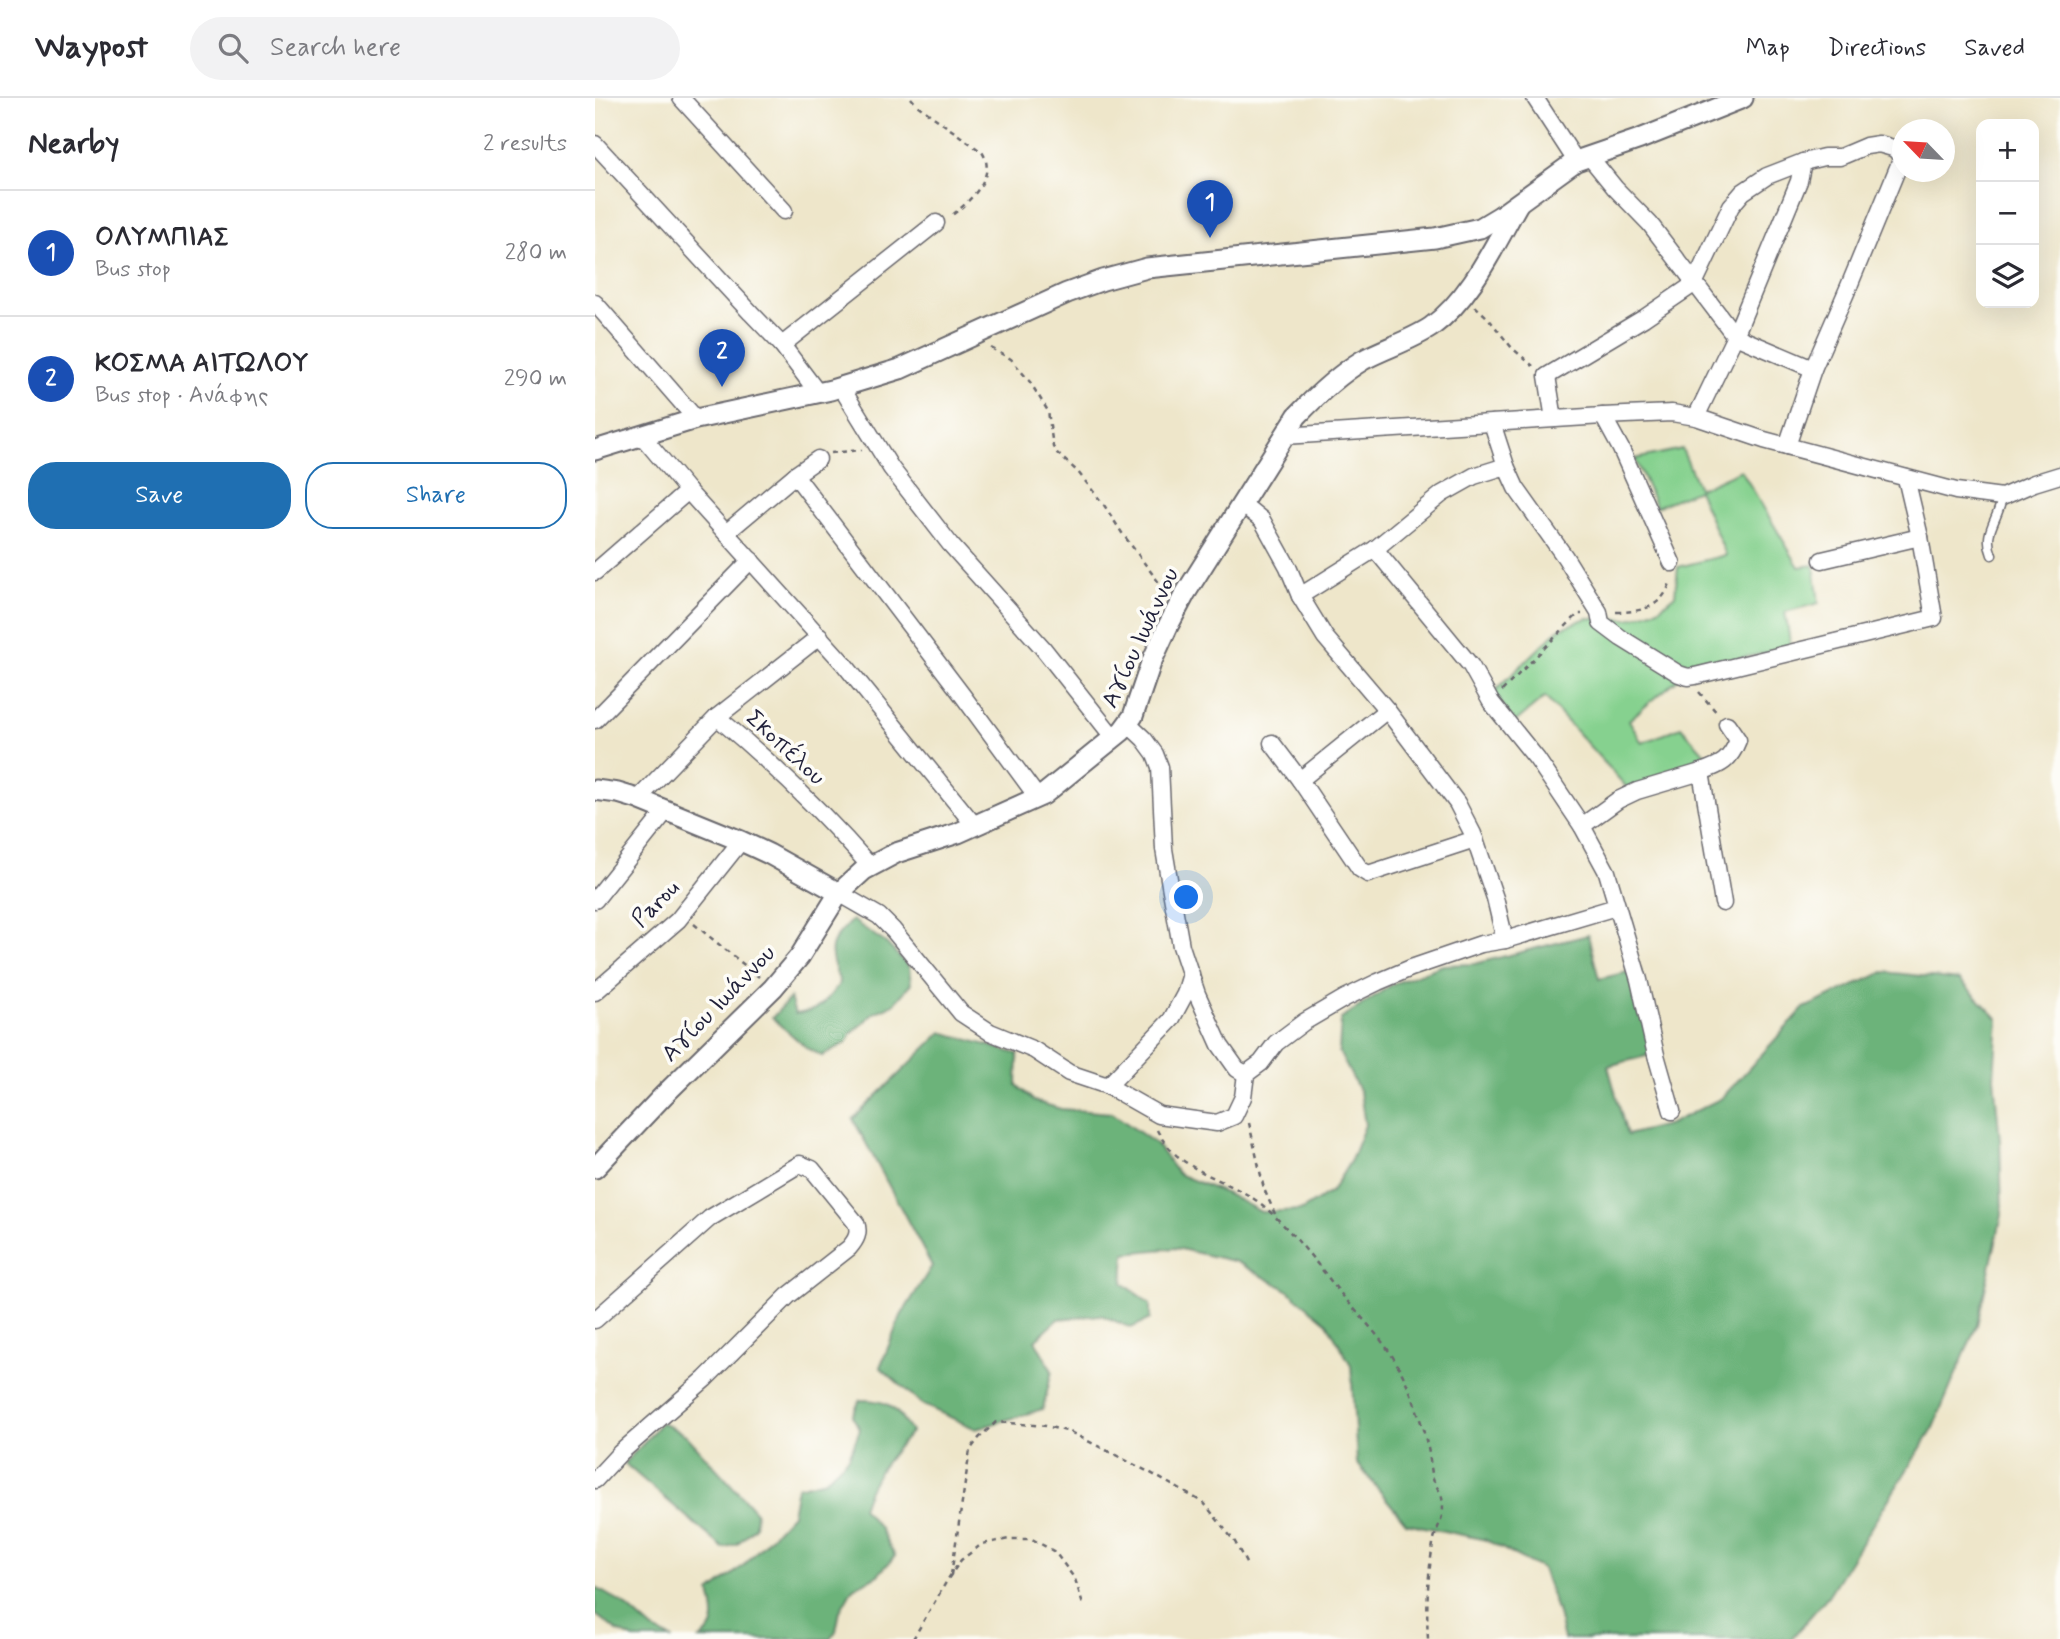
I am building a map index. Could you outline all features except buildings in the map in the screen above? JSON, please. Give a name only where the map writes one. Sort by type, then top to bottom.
[{"type":"street","points":[[681,98],[784,211]]},
{"type":"street","points":[[1535,98],[1582,158],[1650,223],[1735,336],[1813,369]]},
{"type":"street","name":"Αγίου Ιωάννου","points":[[595,1168],[664,1095],[773,988],[800,956],[839,893],[855,877],[896,853],[975,827],[1038,798],[1121,731],[1133,716],[1151,663],[1185,594],[1297,416],[1319,393],[1365,359],[1430,327],[1450,310],[1484,262],[1518,204],[1582,158],[1640,139],[1743,98]]},
{"type":"street","points":[[595,144],[782,345],[818,393]]},
{"type":"street","points":[[1554,419],[1547,376],[1644,318],[1694,284],[1731,206],[1743,192],[1767,176],[1803,162],[1824,157],[1840,157],[1866,146],[1879,144],[1893,148],[1901,160],[1813,369],[1787,446]]},
{"type":"street","points":[[1696,417],[1735,336],[1799,181],[1803,162]]},
{"type":"street","points":[[595,450],[697,419],[818,393],[900,369],[1067,293],[1147,268],[1435,238],[1481,228],[1518,204]]},
{"type":"street","points":[[782,345],[936,223]]},
{"type":"street","points":[[595,303],[697,419]]},
{"type":"street","points":[[841,387],[891,468],[950,544],[1121,731],[1144,738],[1154,754],[1160,768],[1164,849],[1181,946],[1197,995],[1220,1045],[1237,1069],[1246,1074]]},
{"type":"street","points":[[1284,436],[1671,413],[1696,417],[1736,432],[1956,491],[2002,497],[2060,475]]},
{"type":"street","points":[[1603,415],[1672,563]]},
{"type":"street","points":[[1492,423],[1506,466],[1523,499],[1565,557],[1599,612],[1601,623],[1621,638],[1688,677],[1934,618],[1920,537],[1906,478]]},
{"type":"street","points":[[642,436],[688,491],[820,636],[975,827]]},
{"type":"street","points":[[726,533],[818,459]]},
{"type":"street","points":[[1300,596],[1375,549],[1442,494],[1473,475],[1506,466]]},
{"type":"street","points":[[795,475],[1038,798]]},
{"type":"street","points":[[595,572],[688,491]]},
{"type":"street","points":[[1241,503],[1262,520],[1288,567],[1300,596],[1325,636],[1387,710],[1457,803],[1475,839],[1495,898],[1505,940]]},
{"type":"street","points":[[1822,560],[1920,537]]},
{"type":"street","points":[[1375,549],[1471,666],[1491,702],[1537,760],[1582,826],[1607,872],[1639,980],[1672,1111]]},
{"type":"street","points":[[595,720],[751,560]]},
{"type":"street","points":[[717,717],[820,636]]},
{"type":"street","points":[[1300,780],[1387,710]]},
{"type":"street","name":"Σκοπέλου","points":[[638,799],[717,717],[769,760],[842,833],[870,866]]},
{"type":"street","points":[[1582,826],[1618,800],[1637,791],[1721,765],[1734,752],[1738,740],[1727,724]]},
{"type":"street","points":[[1272,743],[1360,869],[1368,874],[1475,839]]},
{"type":"street","points":[[1701,772],[1723,903]]},
{"type":"street","points":[[595,790],[638,799],[741,841],[879,916],[961,1013],[989,1032],[1034,1050],[1069,1073],[1108,1086],[1159,1115],[1217,1123],[1234,1116],[1243,1097],[1246,1074],[1261,1063],[1276,1043],[1304,1022],[1345,998],[1411,968],[1481,944],[1505,940],[1616,907]]},
{"type":"street","points":[[595,900],[666,811]]},
{"type":"street","name":"Parou","points":[[595,992],[682,915],[741,841]]},
{"type":"street","points":[[1108,1086],[1171,1020],[1185,994],[1191,974]]},
{"type":"street","points":[[595,1320],[711,1218],[800,1164],[812,1169],[856,1223],[856,1238],[849,1248],[788,1296],[705,1379],[620,1454],[595,1480]]},
{"type":"lane","points":[[1992,555],[1988,536],[2000,511],[2002,497]]},
{"type":"path","points":[[911,98],[982,152],[986,159],[988,169],[985,178],[966,204],[936,223]]},
{"type":"path","points":[[1462,295],[1488,318],[1512,348],[1547,376]]},
{"type":"path","points":[[961,340],[993,348],[1021,369],[1048,411],[1053,447],[1057,453],[1078,472],[1104,505],[1160,584],[1172,592],[1185,594]]},
{"type":"path","points":[[818,459],[832,452],[880,449]]},
{"type":"path","points":[[1491,702],[1578,614],[1627,612],[1660,602],[1673,575],[1672,563]]},
{"type":"path","points":[[1688,677],[1727,724]]},
{"type":"path","points":[[682,915],[773,988]]},
{"type":"path","points":[[1147,1108],[1160,1135],[1188,1165],[1240,1189],[1276,1217],[1320,1265],[1392,1356],[1415,1404],[1434,1483],[1442,1495],[1443,1518],[1433,1539],[1430,1560],[1428,1639]]},
{"type":"path","points":[[1249,1124],[1264,1189],[1276,1217]]},
{"type":"path","points":[[951,1575],[970,1451],[996,1422],[1046,1426],[1070,1432],[1204,1503],[1235,1542],[1248,1567]]},
{"type":"path","points":[[913,1639],[961,1560],[982,1544],[1009,1539],[1032,1539],[1055,1552],[1075,1579],[1083,1605]]},
{"type":"green space","points":[[1682,449],[1699,489],[1741,470],[1799,567],[1814,565],[1819,603],[1785,612],[1791,648],[1691,668],[1629,720],[1642,743],[1681,727],[1714,764],[1630,791],[1545,697],[1514,723],[1494,692],[1559,629],[1587,618],[1629,619],[1658,609],[1675,595],[1678,567],[1726,555],[1698,490],[1656,507],[1635,459]]},
{"type":"green space","points":[[852,920],[886,943],[909,967],[911,984],[894,1004],[874,1013],[851,1034],[846,1043],[822,1056],[807,1048],[772,1018],[790,998],[795,1014],[817,1008],[840,983],[832,949],[837,936]]},
{"type":"green space","points":[[1588,935],[1599,979],[1640,969],[1654,1054],[1608,1066],[1627,1135],[1670,1124],[1722,1098],[1804,1008],[1884,972],[1960,980],[1998,1019],[1994,1077],[2000,1141],[2002,1215],[1977,1325],[1932,1430],[1828,1596],[1791,1639],[1564,1639],[1542,1569],[1486,1540],[1406,1523],[1357,1463],[1351,1365],[1327,1323],[1286,1289],[1237,1262],[1176,1248],[1125,1253],[1123,1283],[1150,1304],[1150,1319],[1131,1328],[1101,1315],[1058,1319],[1035,1340],[1052,1371],[1043,1409],[976,1429],[923,1405],[880,1367],[901,1316],[932,1266],[853,1119],[942,1032],[1018,1054],[1017,1085],[1034,1101],[1061,1109],[1112,1113],[1156,1144],[1178,1174],[1227,1194],[1261,1212],[1302,1210],[1332,1191],[1351,1160],[1365,1125],[1360,1092],[1339,1052],[1341,1019],[1393,984],[1443,965],[1474,964]]},
{"type":"green space","points":[[860,1400],[879,1401],[891,1407],[911,1432],[876,1477],[862,1508],[879,1527],[895,1556],[878,1575],[853,1588],[840,1611],[836,1631],[830,1639],[700,1639],[713,1624],[714,1612],[710,1592],[743,1566],[792,1514],[797,1487],[825,1480],[849,1457],[860,1429],[852,1416]]},
{"type":"green space","points":[[661,1422],[686,1435],[756,1512],[755,1527],[737,1544],[723,1548],[624,1463]]},
{"type":"green space","points":[[595,1587],[625,1605],[653,1630],[673,1639],[634,1639],[617,1631],[595,1614]]},
{"type":"place","name":"ΟΛΥΜΠΙΑΣ","points":[[1210,238]]},
{"type":"place","name":"ΚΟΣΜΑ ΑΙΤΩΛΟΥ","points":[[722,387]]}]
